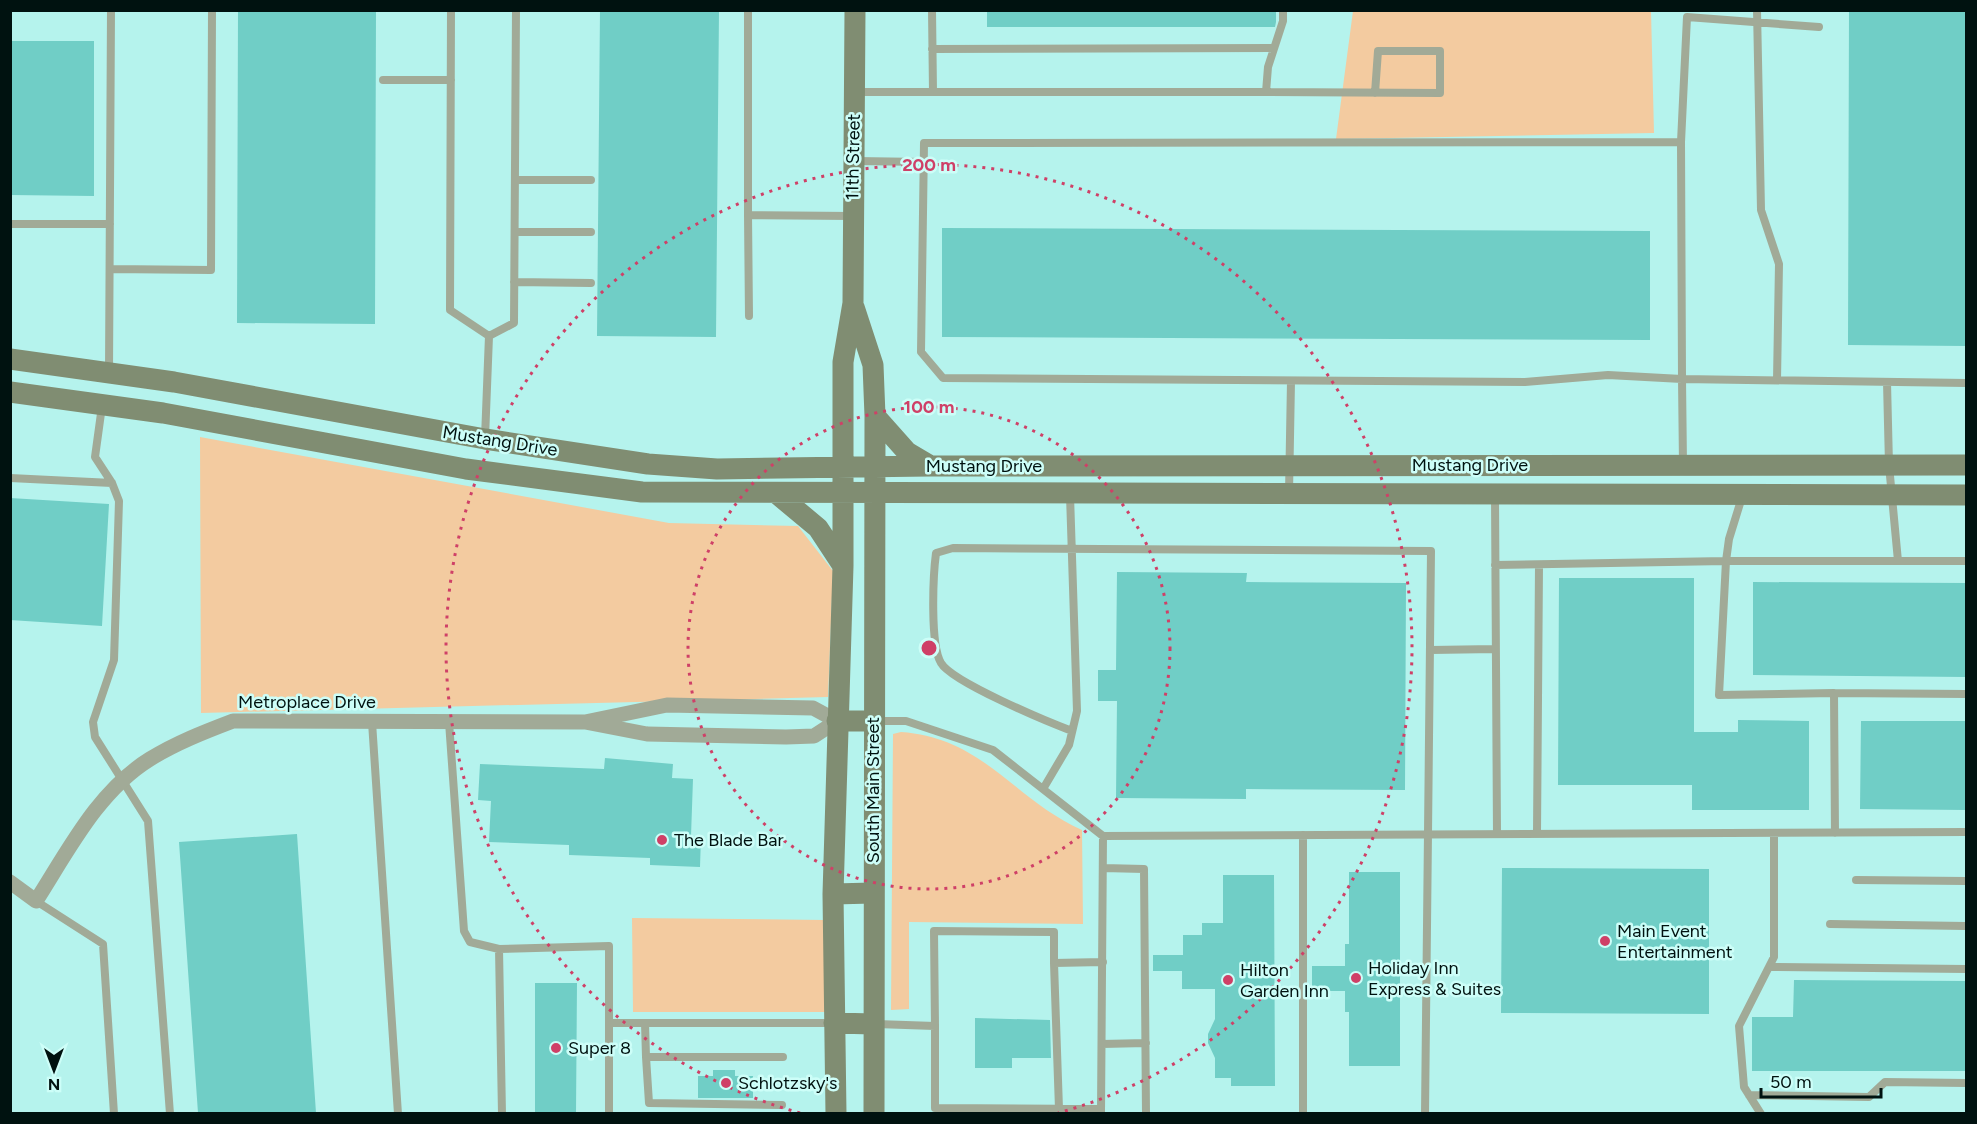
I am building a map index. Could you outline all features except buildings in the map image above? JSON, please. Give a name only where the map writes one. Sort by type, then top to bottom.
[{"type":"main road","name":"11th Street","points":[[843,467],[843,362],[853,303],[855,10]]},
{"type":"main road","name":"11th Street","points":[[853,303],[873,365],[876,466]]},
{"type":"main road","name":"Mustang Drive","points":[[10,359],[174,382],[485,439],[648,464],[717,469],[876,466],[1966,465]]},
{"type":"main road","points":[[102,405],[108,373]]},
{"type":"main road","name":"Mustang Drive","points":[[10,392],[163,413],[466,469],[642,492],[1966,495]]},
{"type":"main road","points":[[875,416],[907,452],[930,466]]},
{"type":"main road","points":[[1494,465],[1495,494]]},
{"type":"main road","name":"South Main Street","points":[[874,1113],[876,466]]},
{"type":"main road","name":"South Main Street","points":[[836,1113],[833,894],[843,566],[843,467]]},
{"type":"main road","points":[[776,493],[818,528],[843,566]]},
{"type":"main road","points":[[837,721],[874,721]]},
{"type":"main road","points":[[833,894],[873,893]]},
{"type":"main road","points":[[834,1023],[874,1024]]},
{"type":"street","name":"Metroplace Drive","points":[[36,901],[90,818],[121,781],[148,760],[183,740],[233,721],[585,722],[646,734],[786,737],[814,736],[837,721],[813,708],[667,705],[585,722]]},
{"type":"street","points":[[10,882],[36,901]]},
{"type":"lane","points":[[108,373],[111,10]]},
{"type":"lane","points":[[110,270],[211,270],[212,10]]},
{"type":"lane","points":[[451,10],[450,310],[489,336]]},
{"type":"lane","points":[[489,336],[514,323],[516,10]]},
{"type":"lane","points":[[748,10],[749,316]]},
{"type":"lane","points":[[932,10],[933,92]]},
{"type":"lane","points":[[1266,92],[1273,48],[1283,21],[1283,10]]},
{"type":"lane","points":[[1757,10],[1761,210],[1779,264],[1777,380]]},
{"type":"lane","points":[[1683,465],[1681,142],[1687,14],[1819,27]]},
{"type":"lane","points":[[932,49],[1273,48]]},
{"type":"lane","points":[[854,92],[1266,92],[1376,93],[1440,93],[1440,51],[1378,51],[1376,93]]},
{"type":"lane","points":[[383,80],[451,80]]},
{"type":"lane","points":[[1681,142],[924,143],[921,352],[944,378],[1525,382],[1608,375],[1682,379],[1966,383]]},
{"type":"lane","points":[[853,161],[924,162]]},
{"type":"lane","points":[[515,180],[591,180]]},
{"type":"lane","points":[[748,215],[852,216]]},
{"type":"lane","points":[[10,224],[110,224]]},
{"type":"lane","points":[[515,232],[591,232]]},
{"type":"lane","points":[[514,282],[591,283]]},
{"type":"lane","points":[[485,439],[489,336]]},
{"type":"lane","points":[[1289,494],[1291,381]]},
{"type":"lane","points":[[1887,382],[1889,465],[1898,561]]},
{"type":"lane","points":[[102,405],[95,457],[112,483],[119,501],[114,660],[93,723],[95,737],[148,822],[170,1113]]},
{"type":"lane","points":[[10,478],[112,483]]},
{"type":"lane","points":[[1043,789],[1069,745],[1077,711],[1070,494]]},
{"type":"lane","points":[[1495,494],[1497,834]]},
{"type":"lane","points":[[1743,495],[1729,539],[1726,561],[1719,695],[1966,694]]},
{"type":"lane","points":[[1072,731],[1034,717],[983,692],[942,666],[934,649],[936,553],[952,548],[1431,551],[1425,1113]]},
{"type":"lane","points":[[1495,565],[1726,561],[1966,561]]},
{"type":"lane","points":[[1538,834],[1539,566]]},
{"type":"lane","points":[[1431,650],[1496,649]]},
{"type":"lane","points":[[1834,693],[1835,833]]},
{"type":"lane","points":[[874,721],[906,721],[993,750],[1104,836],[1966,832]]},
{"type":"lane","points":[[372,722],[398,1113]]},
{"type":"lane","points":[[449,722],[464,931],[470,942],[499,949],[609,946],[609,1113]]},
{"type":"lane","points":[[1761,1113],[1743,1087],[1739,1026],[1774,957],[1774,833]]},
{"type":"lane","points":[[1303,1113],[1304,835]]},
{"type":"lane","points":[[1059,1109],[1054,932],[934,931],[935,1108],[1101,1111],[1104,836]]},
{"type":"lane","points":[[1103,867],[1144,869],[1146,1113]]},
{"type":"lane","points":[[1856,880],[1966,881]]},
{"type":"lane","points":[[36,901],[103,944],[114,1113]]},
{"type":"lane","points":[[1830,924],[1966,926]]},
{"type":"lane","points":[[499,949],[502,1113]]},
{"type":"lane","points":[[1054,963],[1103,962]]},
{"type":"lane","points":[[1769,967],[1966,969]]},
{"type":"lane","points":[[609,1023],[834,1023]]},
{"type":"lane","points":[[645,1023],[649,1103],[782,1105]]},
{"type":"lane","points":[[874,1024],[935,1026]]},
{"type":"lane","points":[[1102,1044],[1146,1043]]},
{"type":"lane","points":[[646,1057],[783,1058]]},
{"type":"lane","points":[[1749,1095],[1869,1097],[1885,1082],[1966,1083]]},
{"type":"shaded area","points":[[1353,11],[1651,11],[1654,133],[1336,139]]},
{"type":"shaded area","points":[[200,437],[669,523],[798,526],[833,571],[828,697],[201,713]]},
{"type":"shaded area","points":[[901,732],[930,737],[955,745],[977,757],[1058,817],[1082,830],[1083,924],[909,922],[909,1009],[891,1010],[893,734]]},
{"type":"shaded area","points":[[632,918],[826,920],[825,1012],[633,1012]]},
{"type":"place","name":"The Blade Bar","points":[[662,840]]},
{"type":"place","name":"Main Event Entertainment","points":[[1605,941]]},
{"type":"place","name":"Holiday Inn Express & Suites","points":[[1356,978]]},
{"type":"place","name":"Hilton Garden Inn","points":[[1228,980]]},
{"type":"place","name":"Super 8","points":[[556,1048]]},
{"type":"place","name":"Schlotzsky's","points":[[726,1083]]}]
